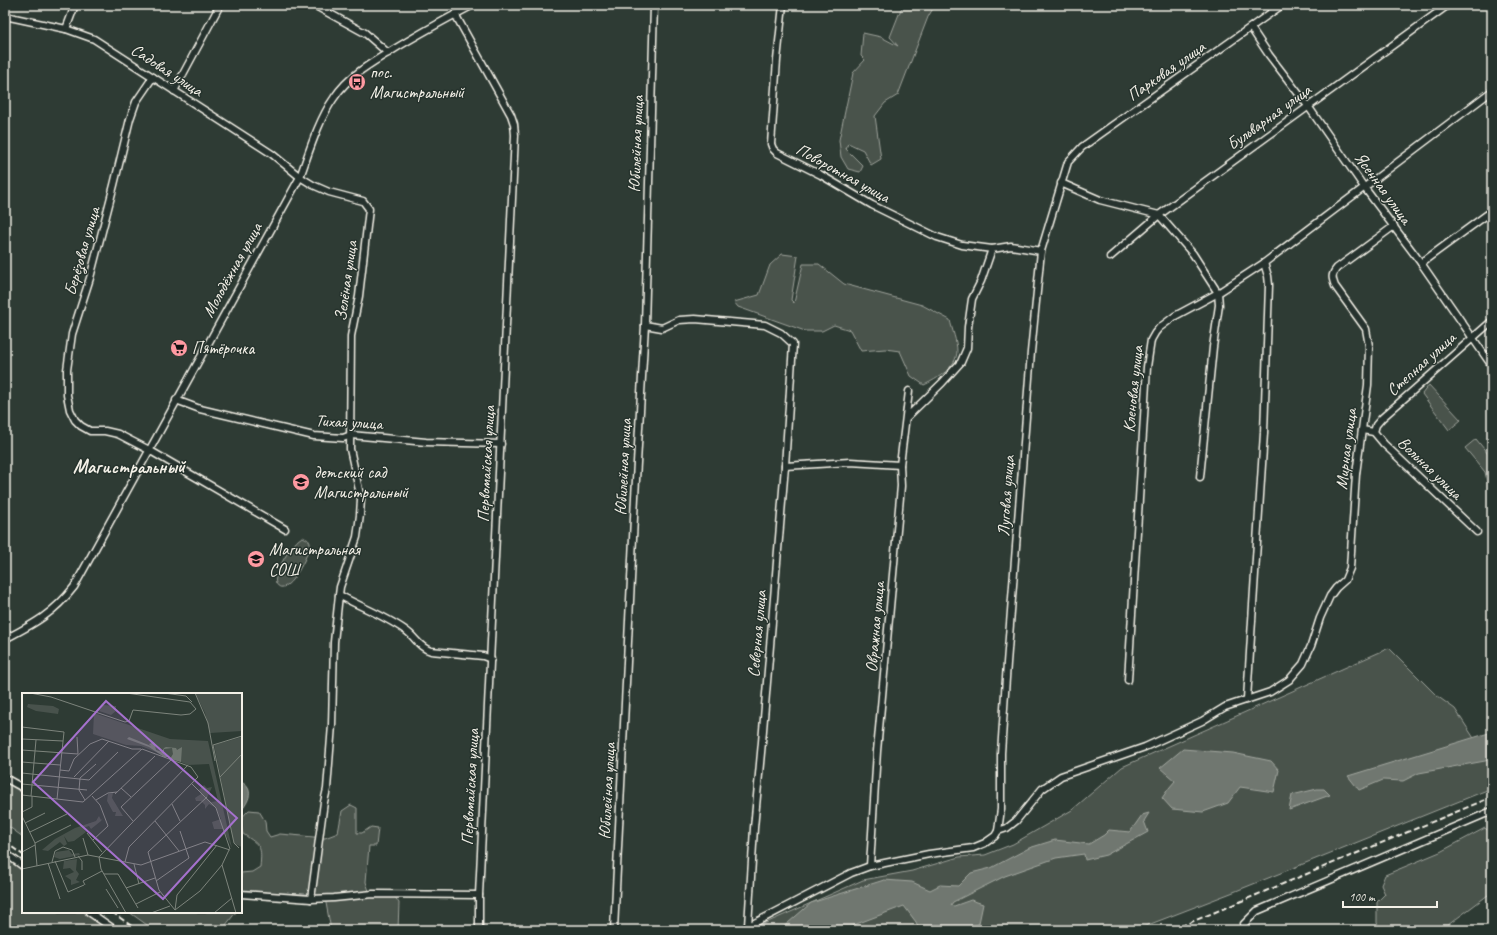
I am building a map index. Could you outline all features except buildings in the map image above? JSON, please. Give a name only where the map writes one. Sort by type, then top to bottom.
[{"type":"street","points":[[66,29],[75,5]]},
{"type":"street","points":[[174,91],[220,5]]},
{"type":"street","points":[[314,5],[365,33],[388,52]]},
{"type":"street","name":"Молодёжная улица","points":[[5,639],[27,628],[50,613],[64,600],[74,586],[300,177],[325,112],[340,89],[368,65],[388,52],[473,5]]},
{"type":"street","name":"Юбилейная улица","points":[[614,930],[645,325],[654,5]]},
{"type":"street","name":"Поворотная улица","points":[[783,5],[775,75],[771,144],[773,150],[821,175],[872,205],[937,238],[962,245],[992,249],[1011,246],[1041,251]]},
{"type":"street","name":"Парковая улица","points":[[1068,162],[1082,148],[1282,5]]},
{"type":"street","name":"Бульварная улица","points":[[1110,257],[1159,216],[1448,5]]},
{"type":"street","name":"Первомайская улица","points":[[455,14],[511,115],[515,129],[479,895],[479,930]]},
{"type":"street","name":"Садовая улица","points":[[5,16],[66,29],[94,40],[272,154],[300,177]]},
{"type":"street","name":"Ясенная улица","points":[[1251,28],[1269,55],[1308,106],[1364,187],[1421,263],[1492,366]]},
{"type":"street","name":"Берёзовая улица","points":[[149,450],[118,434],[105,431],[90,431],[81,426],[75,420],[70,410],[67,370],[72,334],[90,278],[130,119],[136,102],[153,77]]},
{"type":"street","name":"Кленовая улица","points":[[1128,680],[1146,390],[1151,340],[1155,333],[1174,316],[1218,293],[1264,263],[1492,91]]},
{"type":"street","name":"Луговая улица","points":[[996,834],[1001,808],[1001,753],[1007,663],[1031,352],[1041,251],[1068,162]]},
{"type":"street","name":"Зелёная улица","points":[[300,177],[329,192],[363,202],[369,209],[359,296],[351,336],[350,449],[362,499],[357,537],[340,587],[334,642],[332,726],[328,788],[324,802],[312,899]]},
{"type":"street","points":[[1061,183],[1100,200],[1159,216],[1193,254],[1218,293],[1220,306],[1213,348],[1200,477]]},
{"type":"street","points":[[1421,263],[1492,211]]},
{"type":"street","name":"Мирная улица","points":[[1247,699],[1270,692],[1288,680],[1303,664],[1330,596],[1345,580],[1350,568],[1356,474],[1368,385],[1369,346],[1368,334],[1362,323],[1335,286],[1332,279],[1333,273],[1337,268],[1394,226]]},
{"type":"street","points":[[907,416],[942,383],[961,362],[967,348],[972,299],[981,281],[992,249]]},
{"type":"street","points":[[741,930],[851,873],[870,866],[929,854],[973,848],[985,843],[1016,821],[1042,789],[1061,776],[1145,747],[1202,721],[1225,707],[1247,699],[1264,433],[1269,285],[1264,263]]},
{"type":"street","name":"Северная улица","points":[[645,325],[662,328],[679,320],[765,325],[781,333],[793,344],[785,466],[754,828],[748,926]]},
{"type":"street","name":"Степная улица","points":[[1374,432],[1376,425],[1382,418],[1492,321]]},
{"type":"street","name":"Овражная улица","points":[[870,866],[877,751],[901,486],[900,465],[909,391]]},
{"type":"street","name":"Тихая улица","points":[[176,400],[200,408],[314,436],[343,438],[351,435],[426,442],[501,444]]},
{"type":"street","name":"Вольная улица","points":[[1362,430],[1374,432],[1384,444],[1477,532]]},
{"type":"street","points":[[149,450],[285,529]]},
{"type":"street","points":[[785,466],[850,462],[900,465]]},
{"type":"street","points":[[339,595],[392,622],[406,631],[424,649],[483,656],[491,659]]},
{"type":"street","points":[[5,778],[22,787]]},
{"type":"street","points":[[1242,930],[1244,924],[1257,911],[1492,811]]},
{"type":"street","points":[[5,853],[22,865]]},
{"type":"street","points":[[242,894],[312,899],[373,894],[479,895]]},
{"type":"street","points":[[90,913],[115,930]]},
{"type":"shaded area","points":[[907,5],[935,5],[928,17],[898,95],[885,103],[875,116],[881,159],[871,165],[863,150],[848,143],[846,149],[863,166],[860,172],[848,169],[841,157],[839,140],[853,73],[865,60],[861,56],[863,33],[881,37],[898,46],[890,37],[901,9]]},
{"type":"shaded area","points":[[782,254],[798,256],[791,300],[794,303],[803,264],[819,264],[844,284],[922,305],[950,320],[957,347],[954,362],[940,376],[924,385],[911,376],[900,351],[885,349],[861,351],[850,330],[834,325],[822,331],[805,331],[738,307],[734,302],[759,295],[770,265]]},
{"type":"shaded area","points":[[1429,385],[1461,420],[1449,430],[1422,394]]},
{"type":"shaded area","points":[[1476,439],[1492,459],[1492,483],[1487,481],[1485,472],[1465,448]]},
{"type":"shaded area","points":[[303,537],[310,543],[307,555],[291,581],[286,586],[280,587],[276,583],[276,579],[280,565],[289,550],[299,539]]},
{"type":"shaded area","points":[[1389,648],[1437,696],[1455,709],[1492,766],[1492,788],[1135,930],[750,930],[863,880],[912,871],[959,857],[985,855],[1013,844],[1072,810],[1122,767]]},
{"type":"shaded area","points":[[1492,732],[1492,759],[1419,773],[1403,781],[1383,780],[1359,790],[1348,776]]},
{"type":"shaded area","points":[[1183,749],[1233,753],[1271,761],[1279,770],[1274,792],[1240,787],[1228,803],[1203,812],[1172,809],[1162,798],[1175,781],[1160,768]]},
{"type":"shaded area","points":[[5,777],[22,787],[22,836],[5,824]]},
{"type":"shaded area","points":[[242,783],[248,788],[249,792],[246,803],[242,809]]},
{"type":"shaded area","points":[[1317,789],[1324,789],[1330,795],[1289,810],[1292,795]]},
{"type":"shaded area","points":[[351,805],[357,808],[357,833],[362,833],[371,827],[378,828],[376,846],[369,846],[366,882],[369,891],[378,897],[395,897],[399,903],[398,930],[331,930],[326,903],[317,896],[305,894],[258,893],[242,890],[242,873],[252,872],[260,867],[261,855],[259,847],[254,841],[243,834],[242,830],[242,818],[249,810],[259,811],[265,821],[266,831],[270,837],[280,834],[325,838],[338,833],[342,811]]},
{"type":"shaded area","points":[[1149,813],[1144,821],[1148,832],[1106,855],[1085,860],[1084,854],[1056,858],[1005,876],[953,902],[951,905],[954,906],[971,900],[983,904],[979,923],[971,930],[919,930],[916,922],[904,906],[859,923],[848,928],[848,930],[780,930],[811,903],[884,880],[912,882],[930,890],[940,885],[958,886],[971,873],[991,868],[1029,848],[1055,840],[1089,844],[1104,835],[1109,830],[1130,832],[1142,815]]},
{"type":"shaded area","points":[[1485,828],[1492,834],[1492,892],[1448,925],[1438,929],[1417,928],[1414,930],[1382,930],[1377,923],[1377,902],[1385,894],[1381,885],[1385,875],[1440,852]]},
{"type":"shaded area","points":[[5,850],[22,862],[22,913],[94,913],[119,930],[5,930]]},
{"type":"shaded area","points":[[130,913],[235,913],[222,930],[154,930]]},
{"type":"railway","points":[[1172,930],[1492,797]]},
{"type":"railway","points":[[5,842],[22,854]]},
{"type":"railway","points":[[113,913],[137,930]]},
{"type":"place","name":"пос. Магистральный","points":[[357,82]]},
{"type":"place","name":"Пятёрочка","points":[[179,348]]},
{"type":"place","name":"детский сад Магистральный","points":[[301,482]]},
{"type":"place","name":"Магистральная СОШ","points":[[256,559]]},
{"type":"district","name":"Магистральный","points":[[129,467]]}]
